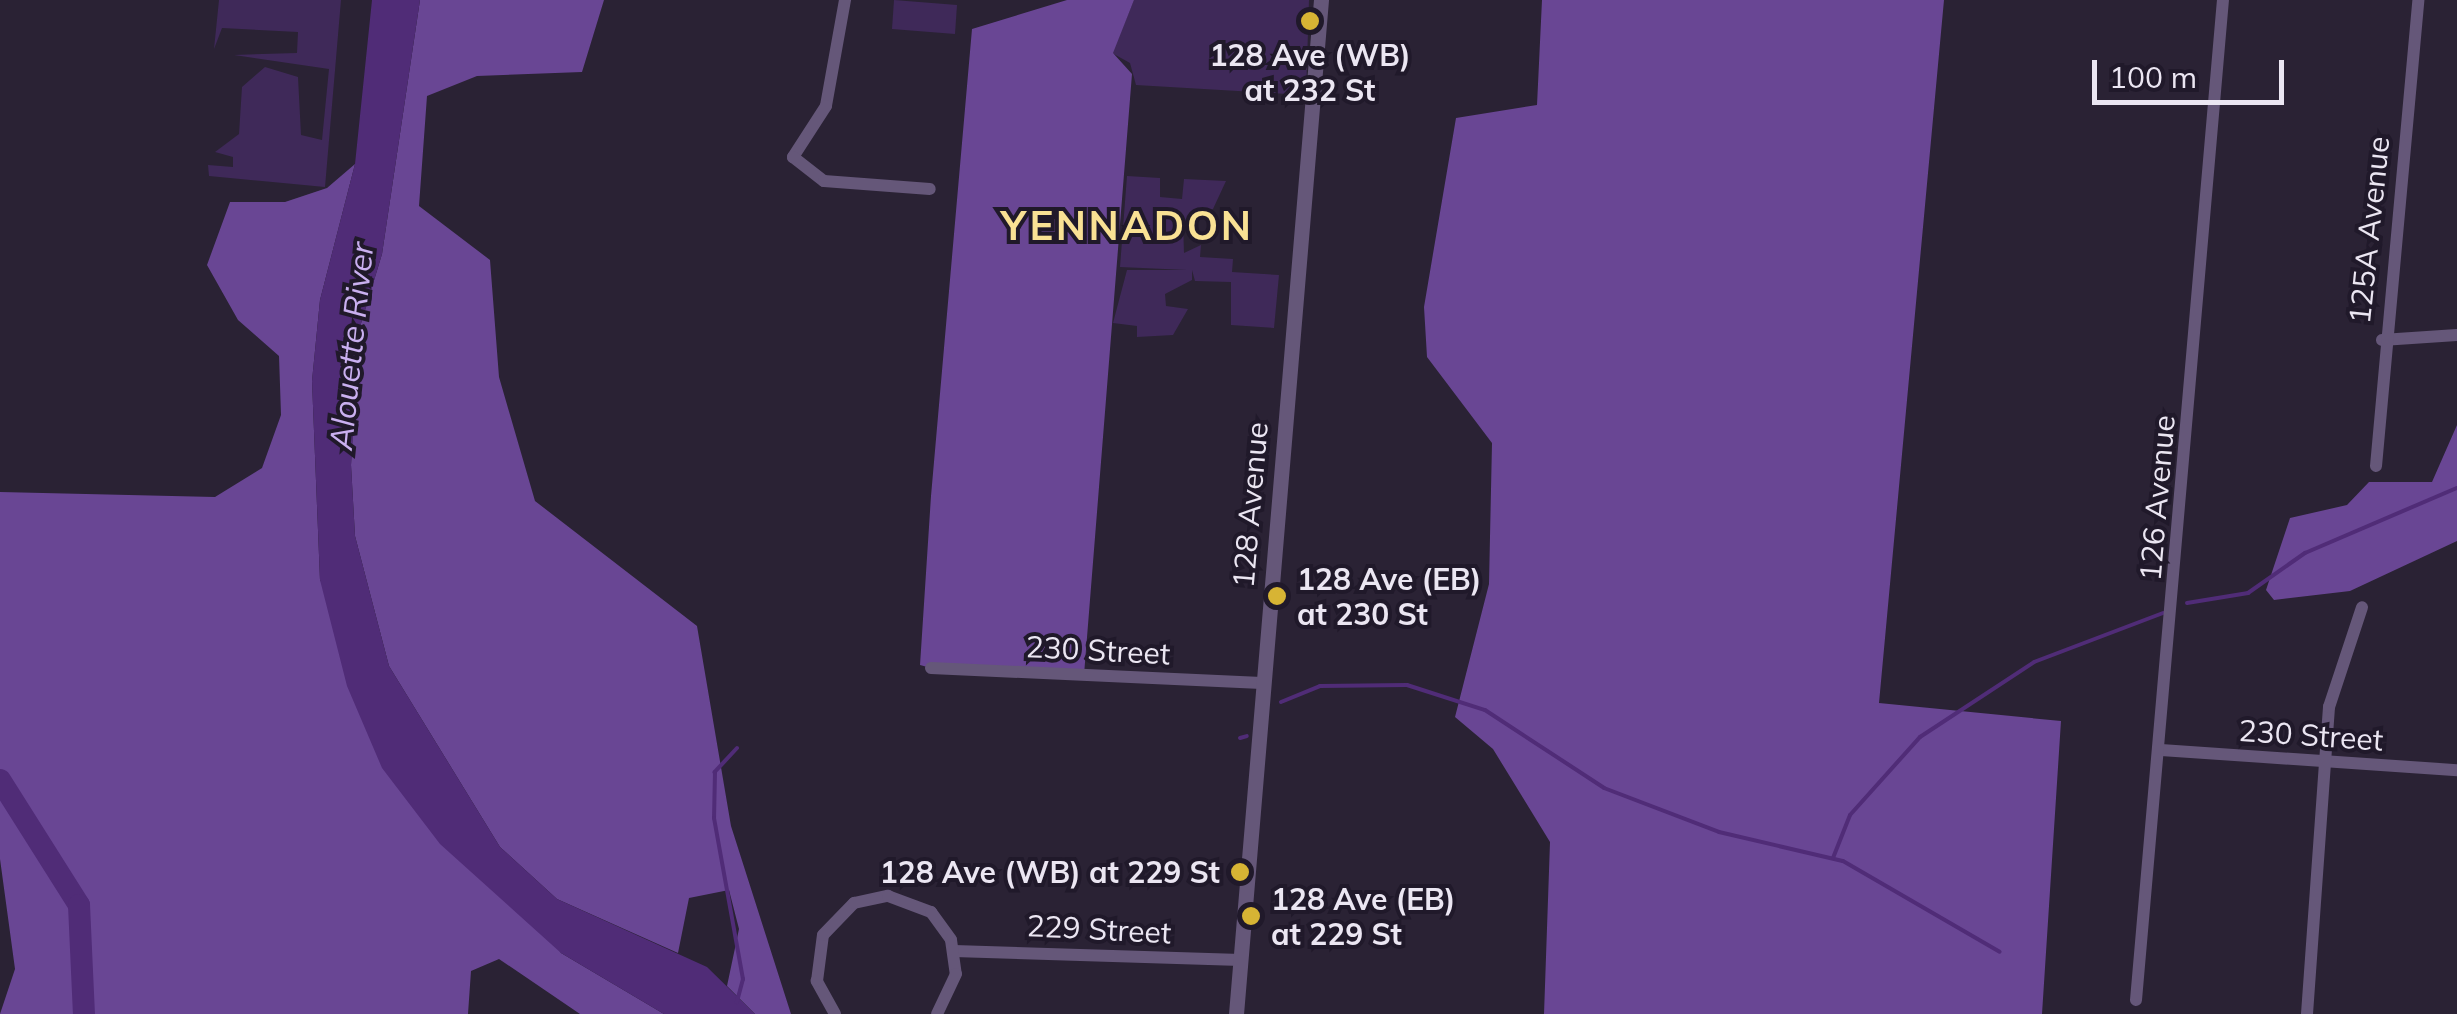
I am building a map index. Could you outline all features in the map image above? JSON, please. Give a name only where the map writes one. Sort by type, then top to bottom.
[{"type":"street","points":[[844,0],[826,106],[793,156],[824,181],[930,190]]},
{"type":"street","name":"128 Avenue","points":[[1236,1014],[1322,0]]},
{"type":"street","name":"126 Avenue","points":[[2136,1000],[2161,750],[2223,0]]},
{"type":"street","name":"125A Avenue","points":[[2376,466],[2382,340],[2418,0]]},
{"type":"street","points":[[2382,340],[2457,335]]},
{"type":"street","points":[[2306,1014],[2330,707],[2362,608]]},
{"type":"street","name":"230 Street","points":[[931,668],[1262,682]]},
{"type":"street","name":"230 Street","points":[[2161,750],[2457,770]]},
{"type":"street","points":[[835,1014],[816,958],[828,926],[854,903],[888,896],[921,905],[954,951],[953,986],[937,1014]]},
{"type":"street","name":"229 Street","points":[[954,951],[1241,960]]},
{"type":"shaded area","points":[[219,0],[341,0],[325,187],[209,176],[208,165],[233,167],[233,157],[215,152],[239,134],[242,87],[265,67],[298,77],[301,135],[322,140],[329,69],[234,55],[297,53],[298,32],[222,28],[214,49]]},
{"type":"shaded area","points":[[420,0],[604,0],[582,72],[477,76],[427,96],[419,206],[490,260],[499,377],[535,501],[697,626],[731,826],[791,1014],[755,1014],[727,986],[739,929],[729,890],[689,898],[678,953],[557,899],[500,847],[389,666],[355,536],[351,465],[359,330],[382,254]]},
{"type":"shaded area","points":[[894,0],[957,5],[955,34],[892,29]]},
{"type":"shaded area","points":[[1067,0],[1134,0],[1113,53],[1132,74],[1084,675],[931,668],[920,665],[972,29]]},
{"type":"shaded area","points":[[1134,0],[1309,0],[1306,95],[1136,85],[1130,63],[1112,53]]},
{"type":"shaded area","points":[[1542,0],[1944,0],[1879,703],[2061,721],[2042,1014],[1544,1014],[1550,842],[1493,749],[1455,717],[1489,584],[1492,443],[1427,357],[1424,307],[1456,118],[1537,105]]},
{"type":"shaded area","points":[[355,164],[320,300],[312,381],[320,580],[561,953],[664,1014],[580,1014],[499,959],[471,971],[468,1014],[0,1014],[15,969],[0,859],[0,492],[215,497],[262,468],[281,415],[279,356],[238,320],[207,265],[230,202],[285,202],[327,188]]},
{"type":"shaded area","points":[[1127,176],[1160,178],[1160,197],[1182,199],[1184,179],[1226,181],[1213,209],[1183,222],[1184,253],[1201,245],[1200,257],[1233,259],[1232,272],[1279,275],[1274,328],[1231,325],[1231,282],[1195,281],[1192,270],[1192,280],[1165,294],[1166,306],[1188,309],[1173,335],[1137,337],[1137,326],[1113,323],[1127,270],[1187,270],[1120,267]]},
{"type":"shaded area","points":[[2457,425],[2457,541],[2350,591],[2274,600],[2266,590],[2290,518],[2347,505],[2369,482],[2432,482]]},
{"type":"water","name":"Alouette River","points":[[372,0],[420,0],[382,254],[359,330],[351,465],[355,536],[389,666],[500,847],[557,899],[707,967],[755,1014],[664,1014],[561,953],[440,844],[382,768],[347,686],[320,580],[312,381],[320,300],[355,164]]},
{"type":"waterway","points":[[2187,603],[2248,593],[2305,553],[2457,488]]},
{"type":"waterway","points":[[1833,858],[1850,815],[1920,737],[2034,662],[2163,613]]},
{"type":"waterway","points":[[1281,702],[1320,686],[1407,685],[1485,710],[1604,788],[1719,832],[1843,861],[2000,952]]},
{"type":"waterway","points":[[1240,738],[1247,736]]},
{"type":"waterway","points":[[737,748],[715,772],[714,818],[743,979],[737,1002]]},
{"type":"waterway","points":[[0,780],[79,905],[84,1014]]},
{"type":"place","name":"128 Ave (WB) at 232 St","points":[[1310,21]]},
{"type":"place","name":"128 Ave (EB) at 230 St","points":[[1277,596]]},
{"type":"place","name":"128 Ave (WB) at 229 St","points":[[1240,872]]},
{"type":"place","name":"128 Ave (EB) at 229 St","points":[[1251,916]]},
{"type":"district","name":"YENNADON","points":[[1127,225]]}]
